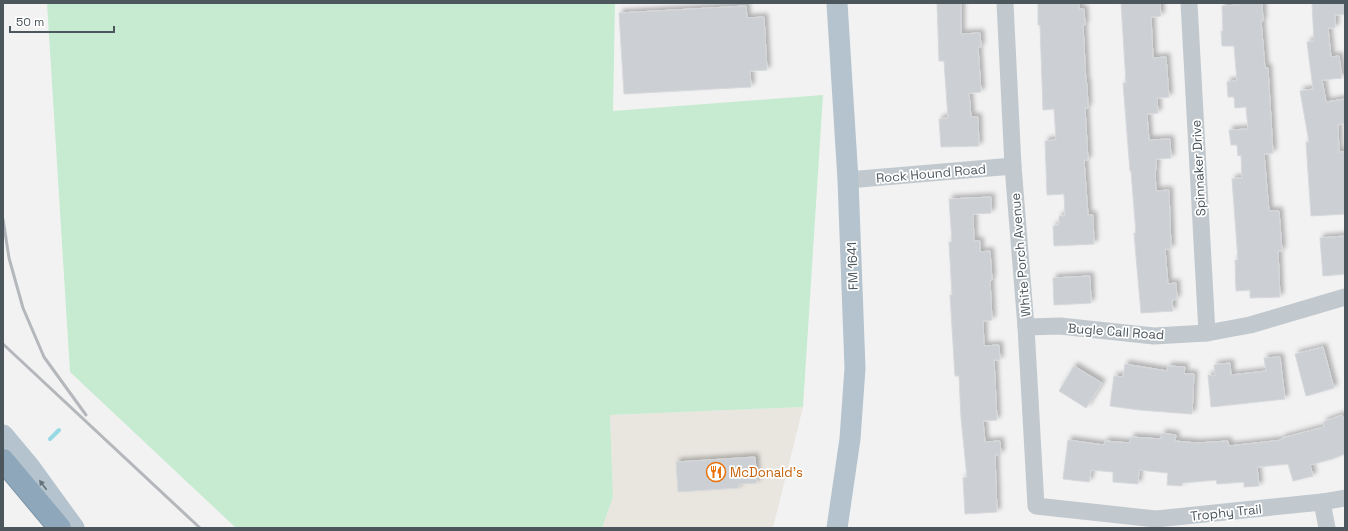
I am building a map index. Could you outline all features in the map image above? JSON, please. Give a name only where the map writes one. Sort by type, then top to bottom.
[{"type":"highway","points":[[3,460],[60,528]]},
{"type":"main road","name":"FM 1641","points":[[837,3],[848,180],[855,368],[850,439],[837,528]]},
{"type":"main road","points":[[3,436],[33,472],[74,528]]},
{"type":"street","name":"White Porch Avenue","points":[[1005,3],[1013,166],[1026,327],[1036,506]]},
{"type":"street","name":"Spinnaker Drive","points":[[1189,3],[1207,333]]},
{"type":"street","name":"Rock Hound Road","points":[[848,180],[1013,166]]},
{"type":"street","name":"Bugle Call Road","points":[[1026,327],[1060,326],[1154,336],[1207,333],[1250,325],[1345,297]]},
{"type":"street","name":"Trophy Trail","points":[[1036,506],[1156,519],[1322,502],[1344,502]]},
{"type":"street","points":[[1322,502],[1327,528]]},
{"type":"shaded area","points":[[803,407],[773,528],[602,528],[613,497],[610,415]]},
{"type":"green space","points":[[47,3],[615,3],[613,111],[823,95],[803,407],[610,415],[613,497],[602,528],[236,528],[70,372]]},
{"type":"building","points":[[937,3],[961,3],[961,34],[980,33],[981,47],[978,47],[981,92],[969,93],[971,117],[978,117],[979,146],[941,147],[939,119],[948,118],[944,61],[939,61]]},
{"type":"building","points":[[1038,3],[1079,3],[1079,9],[1084,9],[1085,25],[1083,25],[1088,108],[1085,108],[1088,160],[1084,160],[1088,215],[1093,215],[1094,244],[1054,246],[1053,226],[1059,225],[1059,216],[1065,216],[1064,194],[1047,195],[1045,141],[1056,140],[1054,109],[1043,110]]},
{"type":"building","points":[[1121,3],[1160,3],[1161,16],[1151,17],[1153,58],[1166,57],[1169,97],[1157,98],[1158,113],[1147,114],[1149,140],[1170,139],[1171,158],[1156,159],[1155,170],[1156,191],[1169,190],[1171,249],[1165,249],[1168,284],[1176,283],[1177,299],[1172,300],[1173,311],[1141,313],[1134,233],[1136,233],[1123,83],[1126,83]]},
{"type":"building","points":[[1239,3],[1262,3],[1263,21],[1261,21],[1265,68],[1268,68],[1273,153],[1264,154],[1269,211],[1279,211],[1282,251],[1278,251],[1280,297],[1250,298],[1250,290],[1236,291],[1235,260],[1238,260],[1232,179],[1242,178],[1241,155],[1238,156],[1237,145],[1231,145],[1229,130],[1248,129],[1246,107],[1235,108],[1234,97],[1228,97],[1227,82],[1237,81],[1234,46],[1222,46],[1221,31],[1223,31],[1222,6],[1239,5]]},
{"type":"building","points":[[1312,3],[1345,3],[1345,14],[1335,15],[1335,28],[1328,28],[1331,57],[1339,56],[1342,78],[1322,80],[1326,102],[1345,99],[1345,123],[1338,125],[1339,152],[1345,152],[1345,214],[1311,216],[1306,142],[1309,142],[1300,91],[1313,89],[1307,42],[1314,41]]},
{"type":"building","points":[[746,6],[747,18],[764,17],[767,70],[750,71],[751,87],[624,94],[619,13]]},
{"type":"building","points":[[991,197],[991,213],[973,214],[974,241],[980,241],[980,252],[990,251],[992,320],[983,321],[984,346],[999,345],[1000,360],[994,360],[997,420],[983,421],[985,442],[1000,441],[1001,454],[995,455],[997,512],[965,514],[963,478],[967,477],[961,418],[959,376],[955,376],[950,295],[952,295],[949,242],[952,242],[949,199]]},
{"type":"building","points":[[1345,236],[1345,274],[1323,276],[1320,238]]},
{"type":"building","points":[[1090,276],[1091,303],[1054,305],[1053,278]]},
{"type":"building","points":[[1323,347],[1334,388],[1306,396],[1295,354]]},
{"type":"building","points":[[1280,357],[1285,399],[1211,407],[1208,375],[1215,376],[1214,365],[1230,363],[1231,375],[1266,371],[1264,358]]},
{"type":"building","points":[[1125,364],[1167,371],[1168,366],[1185,367],[1184,374],[1194,374],[1192,414],[1110,406],[1114,376],[1123,377]]},
{"type":"building","points":[[1074,366],[1102,383],[1086,408],[1059,391]]},
{"type":"building","points":[[1342,415],[1345,423],[1345,454],[1310,465],[1313,476],[1293,481],[1288,464],[1257,467],[1259,486],[1244,487],[1244,482],[1217,484],[1216,480],[1182,483],[1182,486],[1167,485],[1168,473],[1139,470],[1138,484],[1113,482],[1113,472],[1091,470],[1089,482],[1063,479],[1068,440],[1104,445],[1105,441],[1130,443],[1131,437],[1161,439],[1162,433],[1176,435],[1175,441],[1197,443],[1228,441],[1229,446],[1282,440],[1282,438],[1324,427],[1323,422]]},
{"type":"building","name":"McDonald's","points":[[755,457],[757,483],[739,484],[739,488],[678,492],[676,462]]},
{"type":"waterway","points":[[50,439],[59,430]]},
{"type":"railway","points":[[3,219],[9,258],[23,308],[44,357],[86,415]]},
{"type":"railway","points":[[3,344],[200,528]]},
{"type":"place","name":"McDonald's","points":[[716,472]]}]
